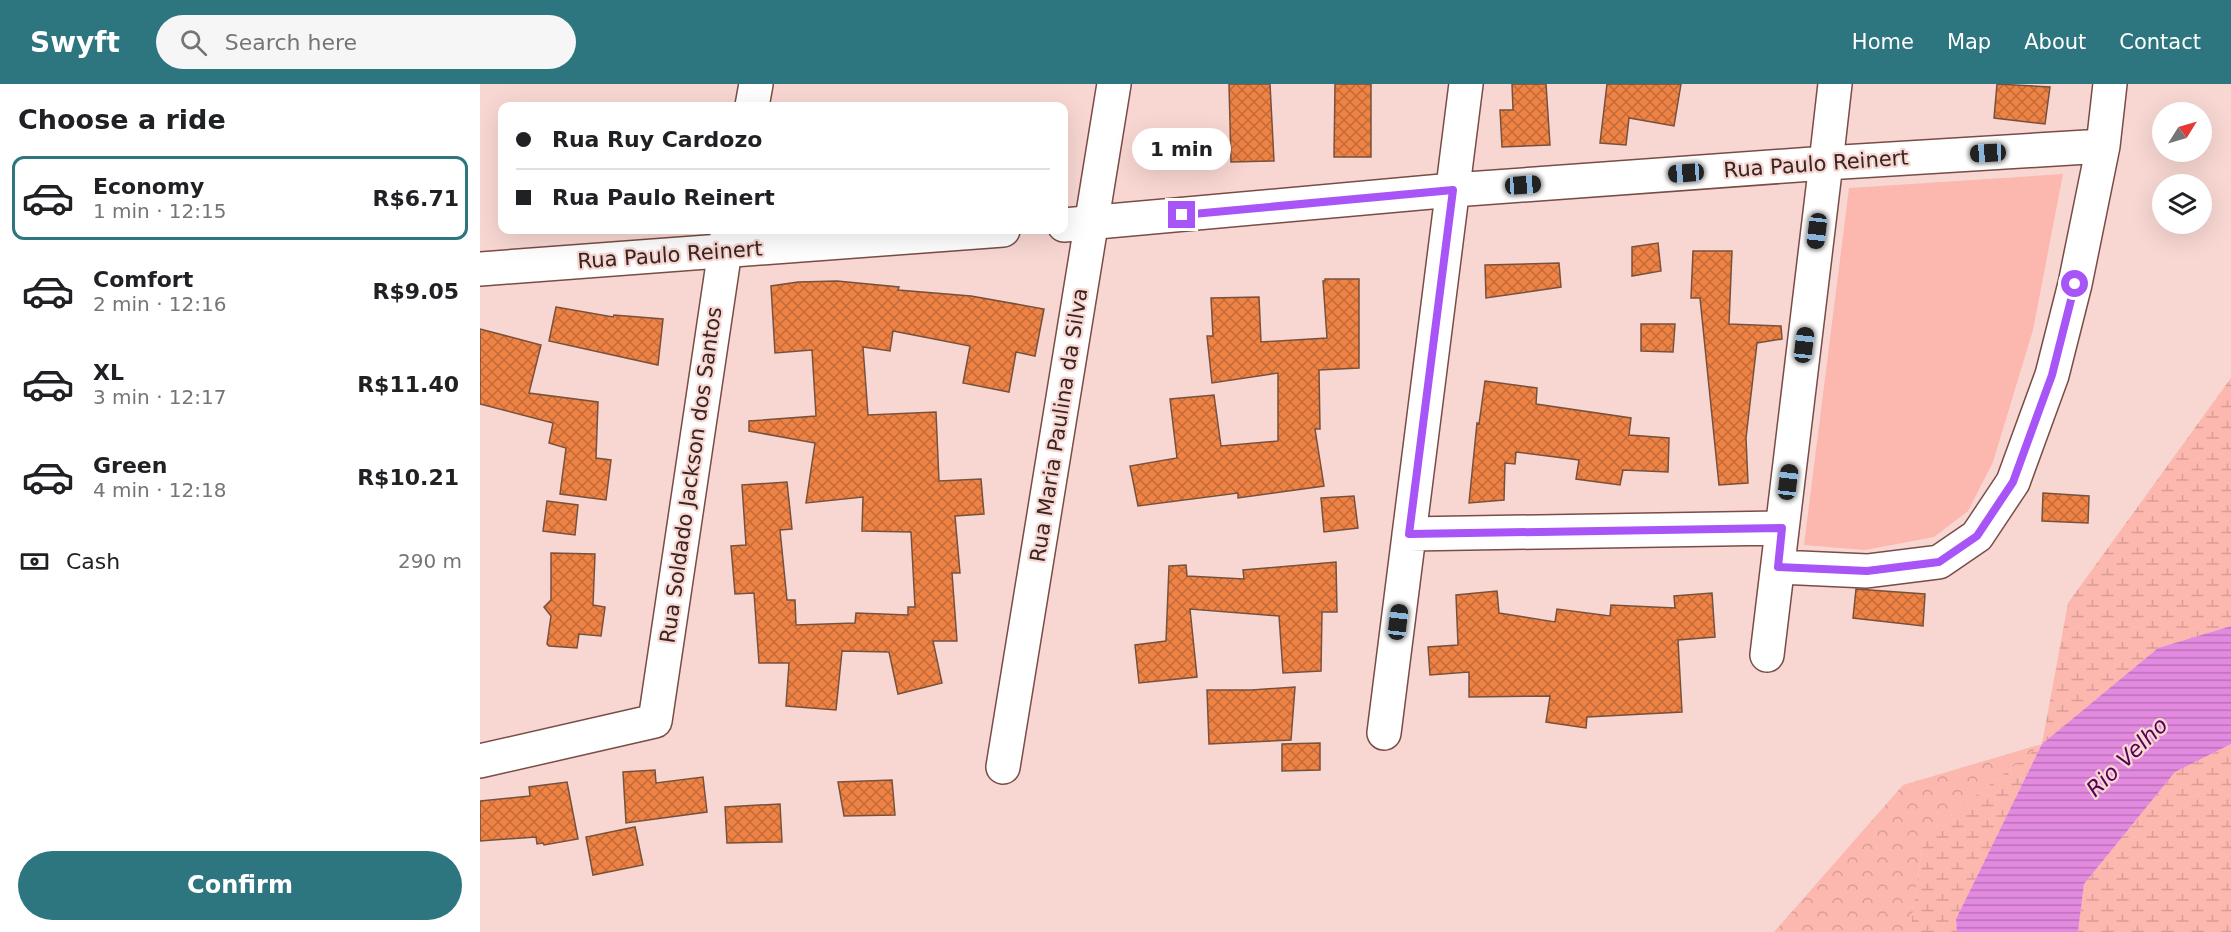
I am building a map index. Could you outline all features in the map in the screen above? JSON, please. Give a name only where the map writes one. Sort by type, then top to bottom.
[{"type":"street","points":[[753,102],[756,84]]},
{"type":"street","name":"Rua Maria Paulina da Silva","points":[[1003,766],[1078,224],[1114,84]]},
{"type":"street","points":[[1384,733],[1466,84]]},
{"type":"street","points":[[1767,654],[1835,84]]},
{"type":"street","points":[[1778,567],[1867,571],[1939,562],[1977,536],[2013,482],[2052,375],[2075,284],[2103,146],[2110,84]]},
{"type":"street","name":"Rua Paulo Reinert","points":[[1078,224],[1453,190],[2103,146]]},
{"type":"street","name":"Rua Paulo Reinert","points":[[480,269],[726,240],[892,234]]},
{"type":"street","name":"Rua Soldado Jackson dos Santos","points":[[480,761],[655,721],[726,240]]},
{"type":"street","points":[[1409,534],[1782,528]]},
{"type":"green space","points":[[2063,174],[2033,330],[1993,462],[1968,511],[1934,537],[1865,550],[1804,545],[1849,188]]},
{"type":"green space","points":[[2231,378],[2231,626],[2158,648],[2042,744],[2068,603]]},
{"type":"green space","points":[[2042,744],[1924,836],[1910,932],[1774,932],[1903,785]]},
{"type":"green space","points":[[2042,744],[1956,919],[1957,932],[1910,932],[1924,836]]},
{"type":"green space","points":[[2231,744],[2231,932],[2078,932],[2084,884],[2175,772]]},
{"type":"water","name":"Rio Velho","points":[[2231,626],[2231,744],[2175,772],[2084,884],[2078,932],[1957,932],[1956,919],[2042,744],[2158,648]]},
{"type":"building","points":[[1229,84],[1270,84],[1274,161],[1231,162]]},
{"type":"building","points":[[1335,84],[1371,84],[1371,157],[1334,157]]},
{"type":"building","points":[[1512,84],[1546,84],[1550,145],[1502,147],[1500,110],[1513,110]]},
{"type":"building","points":[[1607,84],[1681,84],[1674,126],[1629,118],[1626,145],[1600,143]]},
{"type":"building","points":[[1997,84],[2050,87],[2045,124],[1994,118]]},
{"type":"building","points":[[1658,243],[1661,271],[1632,276],[1632,247]]},
{"type":"building","points":[[1693,251],[1732,251],[1729,324],[1781,326],[1782,339],[1757,343],[1746,438],[1748,483],[1719,485],[1700,298],[1691,298]]},
{"type":"building","points":[[1559,263],[1561,287],[1486,298],[1485,265]]},
{"type":"building","points":[[1325,279],[1359,279],[1359,368],[1319,370],[1320,429],[1315,429],[1324,486],[1238,498],[1238,493],[1138,506],[1130,466],[1177,458],[1170,399],[1214,395],[1221,446],[1278,441],[1278,373],[1212,383],[1207,336],[1213,336],[1211,298],[1259,297],[1261,342],[1327,338],[1323,281]]},
{"type":"building","points":[[837,281],[899,287],[898,290],[971,296],[1044,309],[1035,356],[1016,352],[1009,392],[963,383],[970,346],[893,331],[890,351],[863,347],[868,415],[936,412],[939,481],[981,479],[984,514],[955,516],[960,573],[952,573],[957,641],[933,641],[942,683],[898,694],[889,652],[842,651],[836,710],[786,706],[789,663],[759,663],[754,593],[735,594],[731,546],[746,545],[742,485],[787,482],[792,529],[780,530],[787,600],[795,600],[796,625],[855,623],[856,613],[908,615],[908,607],[915,607],[911,532],[862,531],[863,497],[806,503],[815,443],[749,431],[749,421],[816,416],[812,350],[775,353],[771,286],[798,282]]},
{"type":"building","points":[[556,307],[613,317],[614,315],[663,319],[658,365],[549,341]]},
{"type":"building","points":[[1641,324],[1675,324],[1673,352],[1641,351]]},
{"type":"building","points":[[480,329],[541,345],[529,393],[598,402],[596,458],[611,460],[606,500],[560,494],[566,448],[549,443],[553,423],[480,404]]},
{"type":"building","points":[[1485,381],[1537,388],[1536,404],[1631,418],[1629,435],[1669,438],[1668,472],[1623,470],[1620,485],[1576,479],[1579,460],[1516,452],[1515,464],[1505,463],[1504,500],[1469,503],[1477,423],[1479,424]]},
{"type":"building","points":[[2043,493],[2089,496],[2088,523],[2042,521]]},
{"type":"building","points":[[1354,496],[1358,528],[1324,532],[1321,498]]},
{"type":"building","points":[[547,501],[578,505],[575,535],[543,531]]},
{"type":"building","points":[[551,553],[595,554],[593,605],[605,607],[601,636],[579,634],[577,648],[547,644],[551,616],[544,607],[551,600]]},
{"type":"building","points":[[1336,562],[1337,612],[1322,612],[1321,671],[1283,673],[1279,616],[1190,609],[1197,677],[1139,683],[1135,645],[1166,641],[1169,566],[1186,565],[1187,576],[1244,579],[1243,570]]},
{"type":"building","points":[[1856,589],[1925,594],[1923,626],[1853,618]]},
{"type":"building","points":[[1497,591],[1499,613],[1555,622],[1557,609],[1610,616],[1611,605],[1675,608],[1674,596],[1712,593],[1715,637],[1678,640],[1682,712],[1587,717],[1586,728],[1546,722],[1550,696],[1469,697],[1469,672],[1430,675],[1428,647],[1458,645],[1456,595]]},
{"type":"building","points":[[1295,687],[1291,740],[1209,744],[1207,690]]},
{"type":"building","points":[[1320,743],[1320,770],[1282,771],[1282,744]]},
{"type":"building","points":[[655,770],[656,783],[703,777],[707,812],[626,823],[623,772]]},
{"type":"building","points":[[892,780],[895,815],[844,816],[838,782]]},
{"type":"building","points":[[567,782],[578,839],[544,845],[543,843],[537,844],[536,837],[480,841],[480,801],[530,796],[529,787]]},
{"type":"building","points":[[780,804],[782,842],[727,843],[725,807]]},
{"type":"building","points":[[635,827],[643,865],[593,875],[586,837]]},
{"type":"route","points":[[1182,215],[1453,190],[1409,534],[1782,528],[1778,567],[1867,571],[1939,562],[1977,536],[2013,482],[2052,375],[2075,284]]}]
